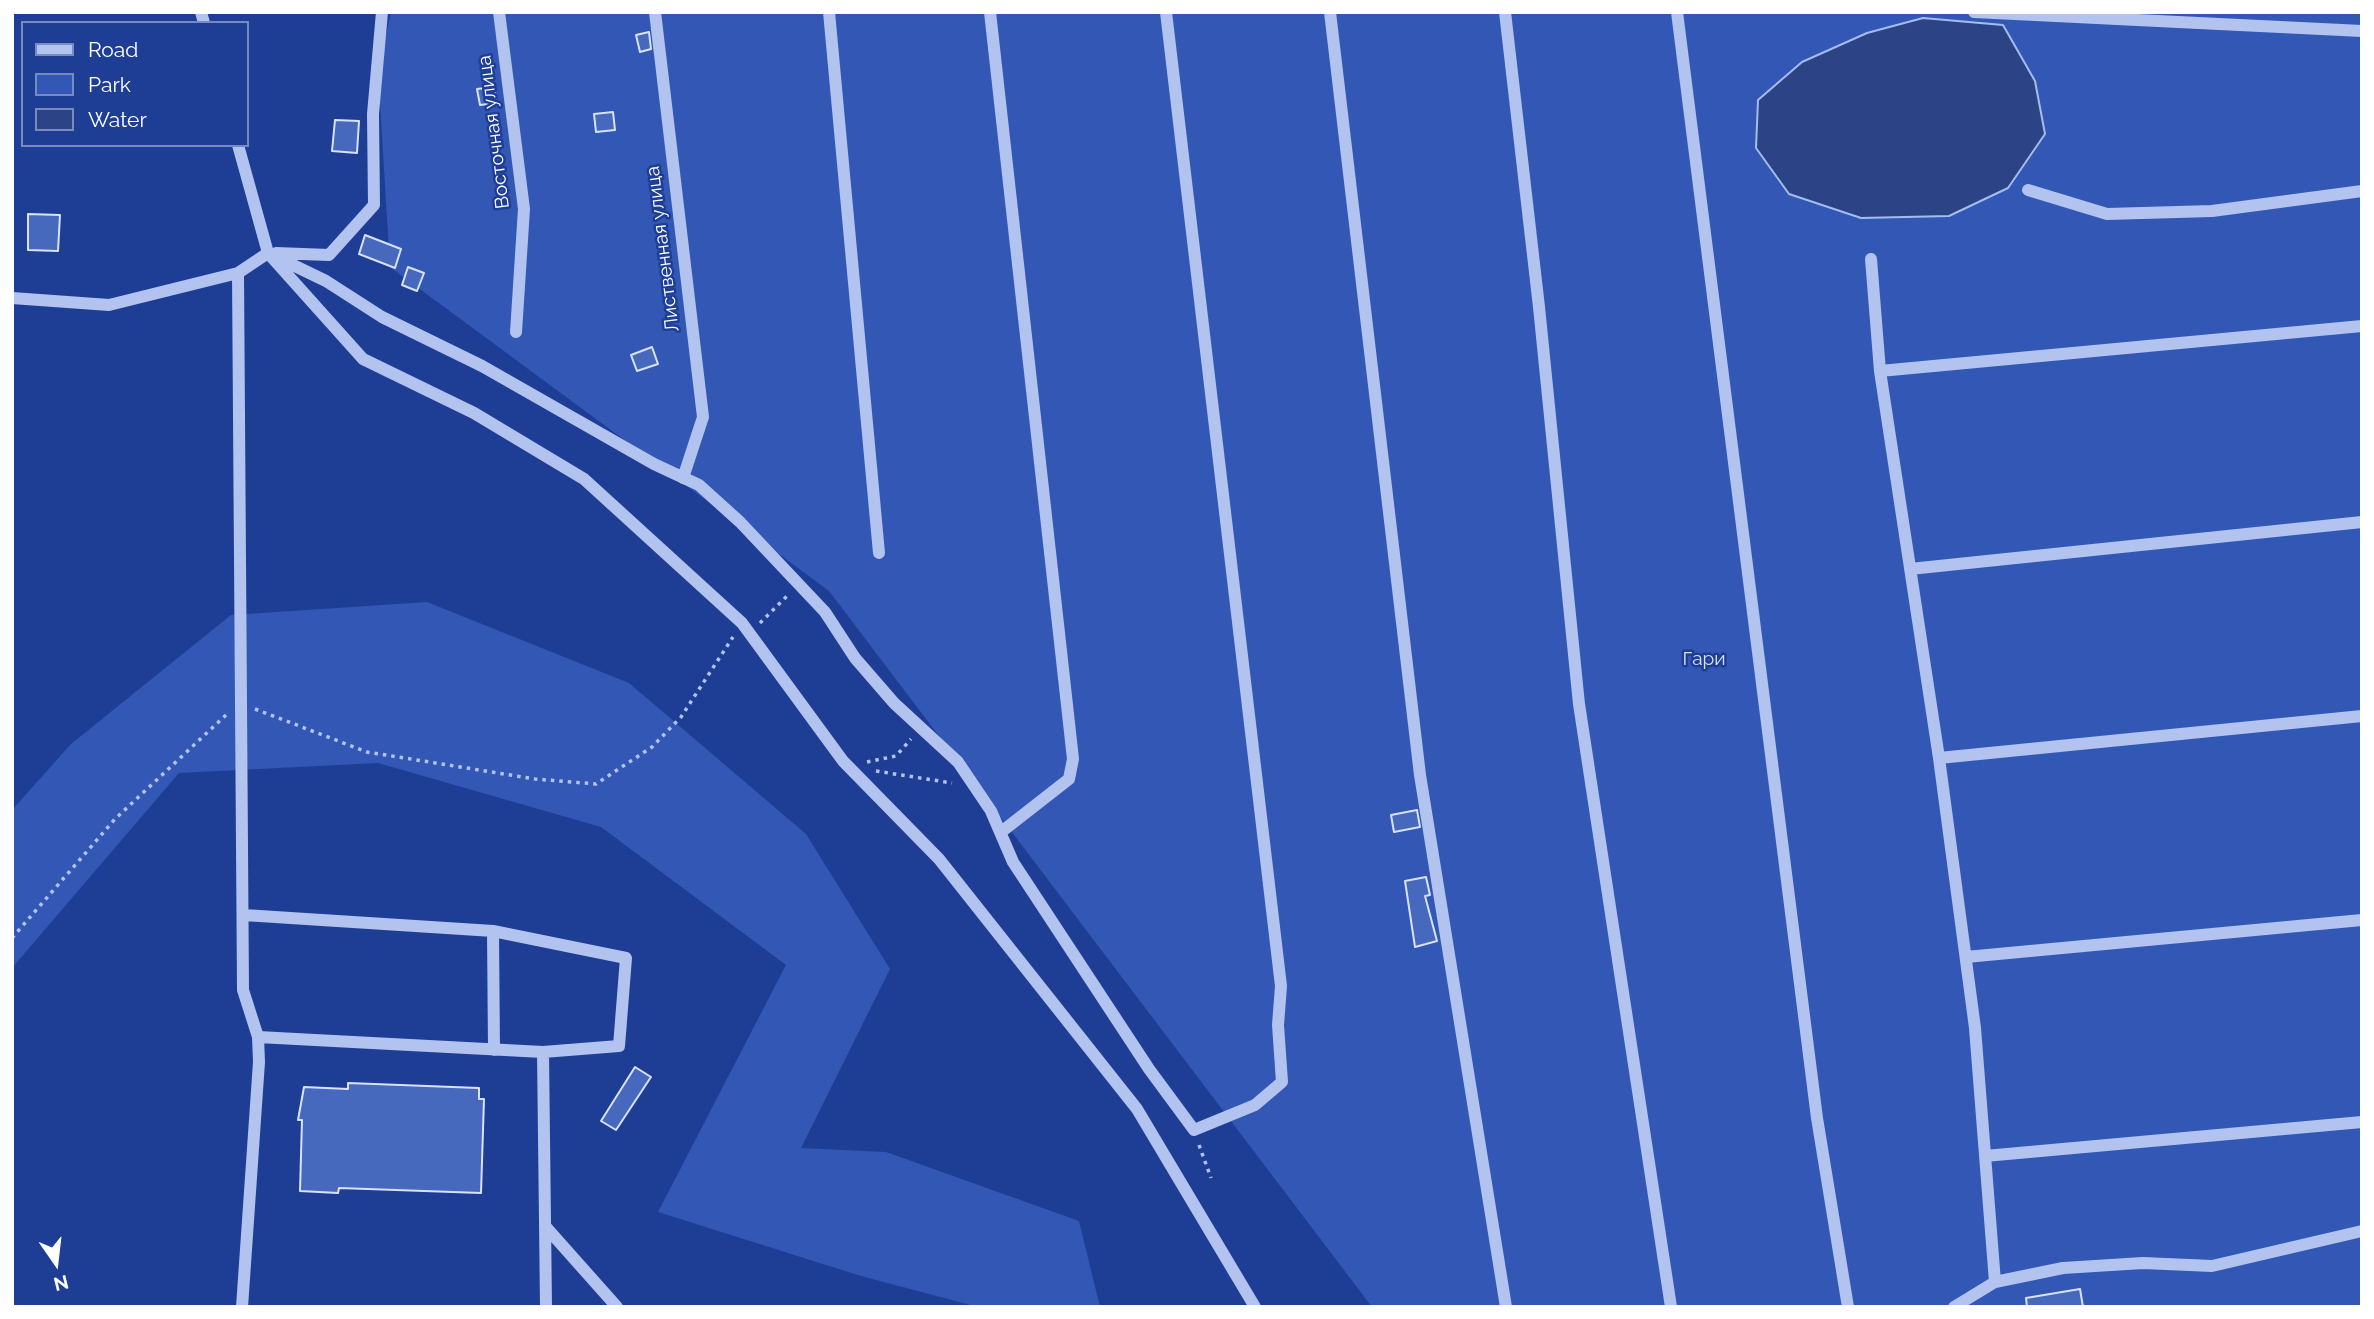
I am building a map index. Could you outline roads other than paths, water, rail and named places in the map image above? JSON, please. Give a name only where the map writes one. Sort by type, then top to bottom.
[{"type":"street","points":[[12,298],[109,304],[238,273],[268,253],[329,255],[374,205],[373,114],[382,12]]},
{"type":"street","name":"Восточная улица","points":[[499,12],[524,209],[516,332]]},
{"type":"street","name":"Лиственная улица","points":[[655,12],[703,417],[683,478]]},
{"type":"street","points":[[829,12],[879,553]]},
{"type":"street","points":[[990,12],[1073,759],[1069,779],[1005,829]]},
{"type":"street","points":[[268,253],[699,485],[740,522],[825,612],[855,658],[907,715],[958,762],[991,811],[1013,862],[1149,1069],[1194,1130],[1255,1105],[1282,1082],[1278,1025],[1281,986],[1167,12]]},
{"type":"street","points":[[1330,12],[1420,775],[1506,1307]]},
{"type":"street","points":[[1505,12],[1539,307],[1579,704],[1671,1307]]},
{"type":"street","points":[[1677,12],[1817,1118],[1849,1307]]},
{"type":"street","points":[[1974,12],[2362,31]]},
{"type":"street","points":[[239,147],[268,253],[363,359],[474,414],[584,479],[745,629],[848,766],[939,859],[1137,1109],[1255,1307]]},
{"type":"street","points":[[2028,190],[2107,214],[2212,211],[2362,191]]},
{"type":"street","points":[[1871,258],[1880,371],[1939,758],[1975,1028],[1995,1282]]},
{"type":"street","points":[[238,273],[243,990],[258,1037],[242,1307]]},
{"type":"street","points":[[1880,371],[2362,326]]},
{"type":"street","points":[[1910,569],[2362,522]]},
{"type":"street","points":[[1939,758],[2362,716]]},
{"type":"street","points":[[244,915],[493,931],[626,958],[619,1046],[542,1052],[258,1037]]},
{"type":"street","points":[[1966,957],[2362,920]]},
{"type":"street","points":[[493,931],[494,1050]]},
{"type":"street","points":[[542,1052],[546,1307]]},
{"type":"street","points":[[1985,1156],[2362,1122]]},
{"type":"street","points":[[545,1226],[617,1307]]},
{"type":"street","points":[[1954,1307],[1995,1282],[2063,1268],[2143,1263],[2212,1266],[2362,1231]]},
{"type":"water","points":[[1923,18],[2003,25],[2035,81],[2045,134],[2008,188],[1949,216],[1861,218],[1789,194],[1756,148],[1758,100],[1802,62],[1867,33]]},
{"type":"park label","name":"Гари","points":[[1704,659]]}]
